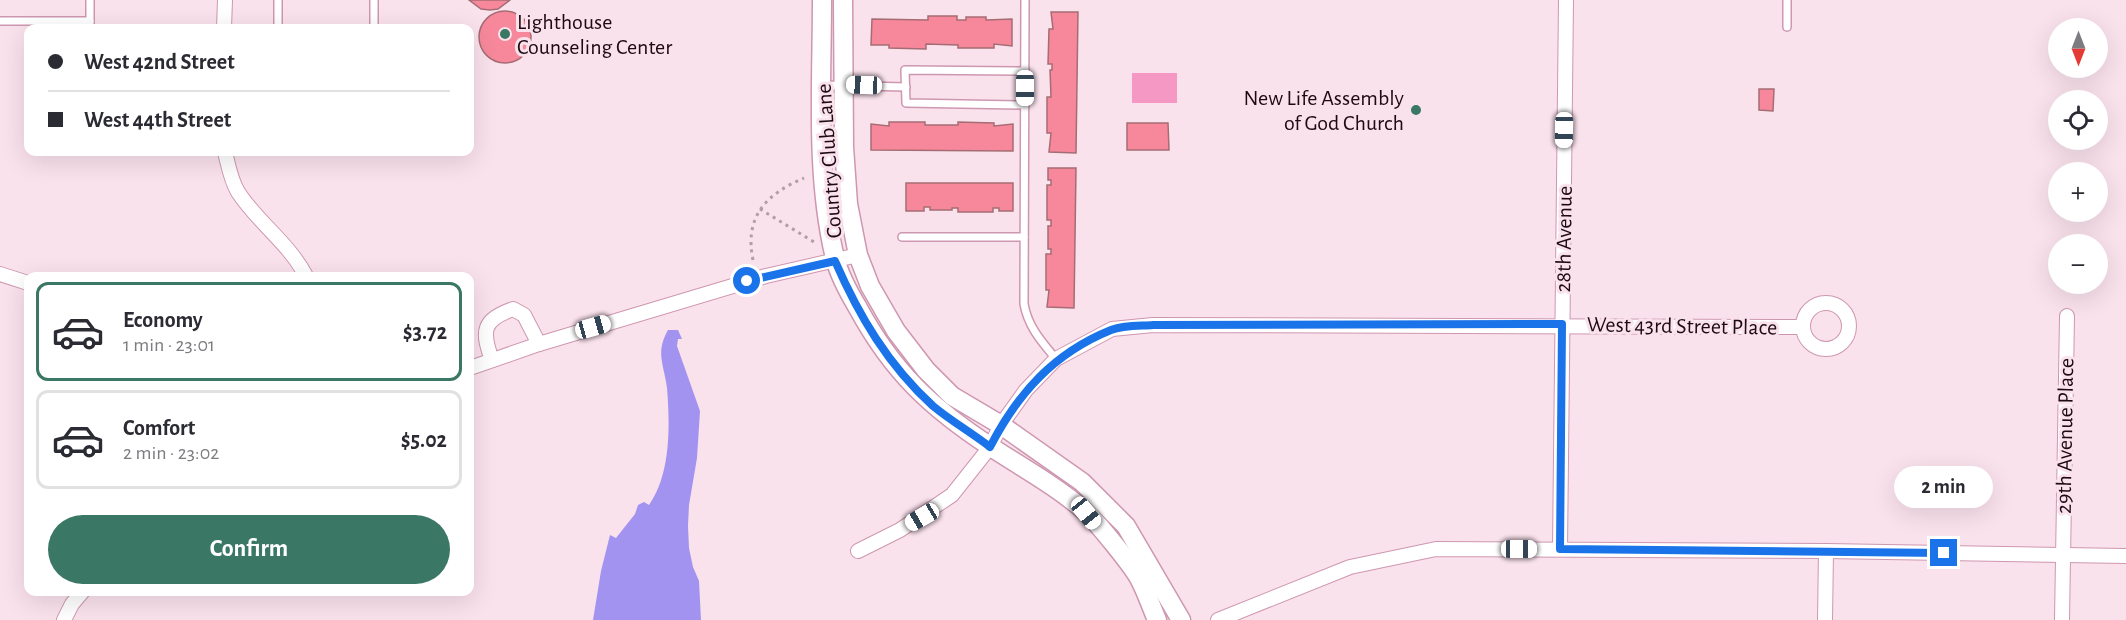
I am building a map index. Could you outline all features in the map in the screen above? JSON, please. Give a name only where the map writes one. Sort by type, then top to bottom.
[{"type":"street","points":[[224,24],[225,0]]},
{"type":"street","name":"Country Club Lane","points":[[822,0],[822,139],[826,208],[835,261],[848,290],[874,338],[900,373],[935,407],[990,447],[1047,482],[1086,513],[1138,578],[1157,620]]},
{"type":"street","name":"Country Club Lane","points":[[843,0],[844,147],[848,204],[858,255],[870,286],[896,331],[926,370],[952,396],[1001,425],[1082,482],[1126,526],[1181,620]]},
{"type":"street","name":"28th Avenue","points":[[1560,549],[1566,0]]},
{"type":"street","points":[[226,156],[236,190],[297,259],[304,272]]},
{"type":"street","points":[[474,367],[539,344],[766,276],[858,255]]},
{"type":"street","points":[[0,274],[24,282]]},
{"type":"street","points":[[492,360],[485,330],[495,316],[513,309],[525,315],[539,344]]},
{"type":"street","name":"29th Avenue Place","points":[[2062,620],[2067,316]]},
{"type":"street","name":"West 43rd Street Place","points":[[990,447],[1001,425],[1026,390],[1056,359],[1112,329],[1153,325],[1562,324],[1802,327]]},
{"type":"street","points":[[858,551],[900,530],[952,495],[990,447]]},
{"type":"street","points":[[1218,620],[1350,567],[1436,549],[1826,551],[2126,556]]},
{"type":"street","points":[[1825,620],[1826,551]]},
{"type":"street","points":[[64,620],[79,596]]},
{"type":"lane","points":[[90,0],[90,24]]},
{"type":"lane","points":[[278,0],[278,24]]},
{"type":"lane","points":[[374,0],[374,24]]},
{"type":"lane","points":[[1025,0],[1024,304],[1026,318],[1056,359]]},
{"type":"lane","points":[[1787,0],[1787,27]]},
{"type":"lane","points":[[0,21],[68,24]]},
{"type":"lane","points":[[1025,71],[905,70],[906,103],[1025,105]]},
{"type":"lane","points":[[822,85],[906,87]]},
{"type":"lane","points":[[902,237],[1024,237]]},
{"type":"path","points":[[753,260],[752,227],[760,209],[769,196],[804,177]]},
{"type":"path","points":[[760,209],[814,242]]},
{"type":"shaded area","points":[[1132,73],[1177,73],[1177,103],[1132,103]]},
{"type":"shaded area","points":[[668,330],[678,330],[682,339],[678,339],[677,346],[700,411],[697,458],[688,526],[689,548],[699,581],[701,620],[593,620],[610,535],[616,538],[635,514],[638,505],[644,502],[649,505],[662,479],[669,418],[661,352]]},
{"type":"building","points":[[469,0],[510,0],[498,9],[490,10],[481,9]]},
{"type":"building","name":"Lighthouse Counseling Center","points":[[505,11],[519,15],[527,23],[531,37],[527,51],[519,59],[505,63],[491,59],[483,51],[479,37],[483,23],[491,15]]},
{"type":"building","points":[[1051,12],[1078,12],[1076,153],[1049,152],[1051,133],[1047,133],[1047,97],[1051,97],[1050,70],[1052,70],[1052,64],[1048,64],[1049,29],[1053,29]]},
{"type":"building","points":[[928,16],[957,16],[957,20],[966,20],[966,17],[986,17],[986,20],[1012,19],[1012,46],[994,44],[994,48],[958,48],[958,45],[926,44],[926,49],[871,45],[872,19],[928,20]]},
{"type":"building","points":[[1759,89],[1774,89],[1773,111],[1759,110]]},
{"type":"building","points":[[889,122],[925,122],[925,125],[958,125],[958,122],[994,123],[994,126],[1013,124],[1013,151],[871,150],[871,124],[889,126]]},
{"type":"building","points":[[1127,123],[1168,123],[1169,150],[1127,150]]},
{"type":"building","points":[[1048,168],[1076,168],[1074,308],[1047,307],[1049,290],[1046,290],[1046,254],[1051,254],[1051,249],[1048,249],[1048,226],[1051,226],[1051,220],[1047,220],[1047,185],[1051,185],[1051,180],[1048,180]]},
{"type":"building","points":[[906,183],[1013,183],[1013,211],[999,211],[999,208],[993,208],[993,212],[958,212],[958,208],[930,210],[930,207],[924,207],[924,211],[906,211]]},
{"type":"place","name":"Lighthouse Counseling Center","points":[[505,34]]},
{"type":"place","name":"New Life Assembly of God Church","points":[[1416,110]]},
{"type":"route","points":[[747,281],[835,261],[874,338],[900,373],[935,407],[990,447],[1001,425],[1026,390],[1056,359],[1112,329],[1153,325],[1562,324],[1560,549],[1944,553]]}]
